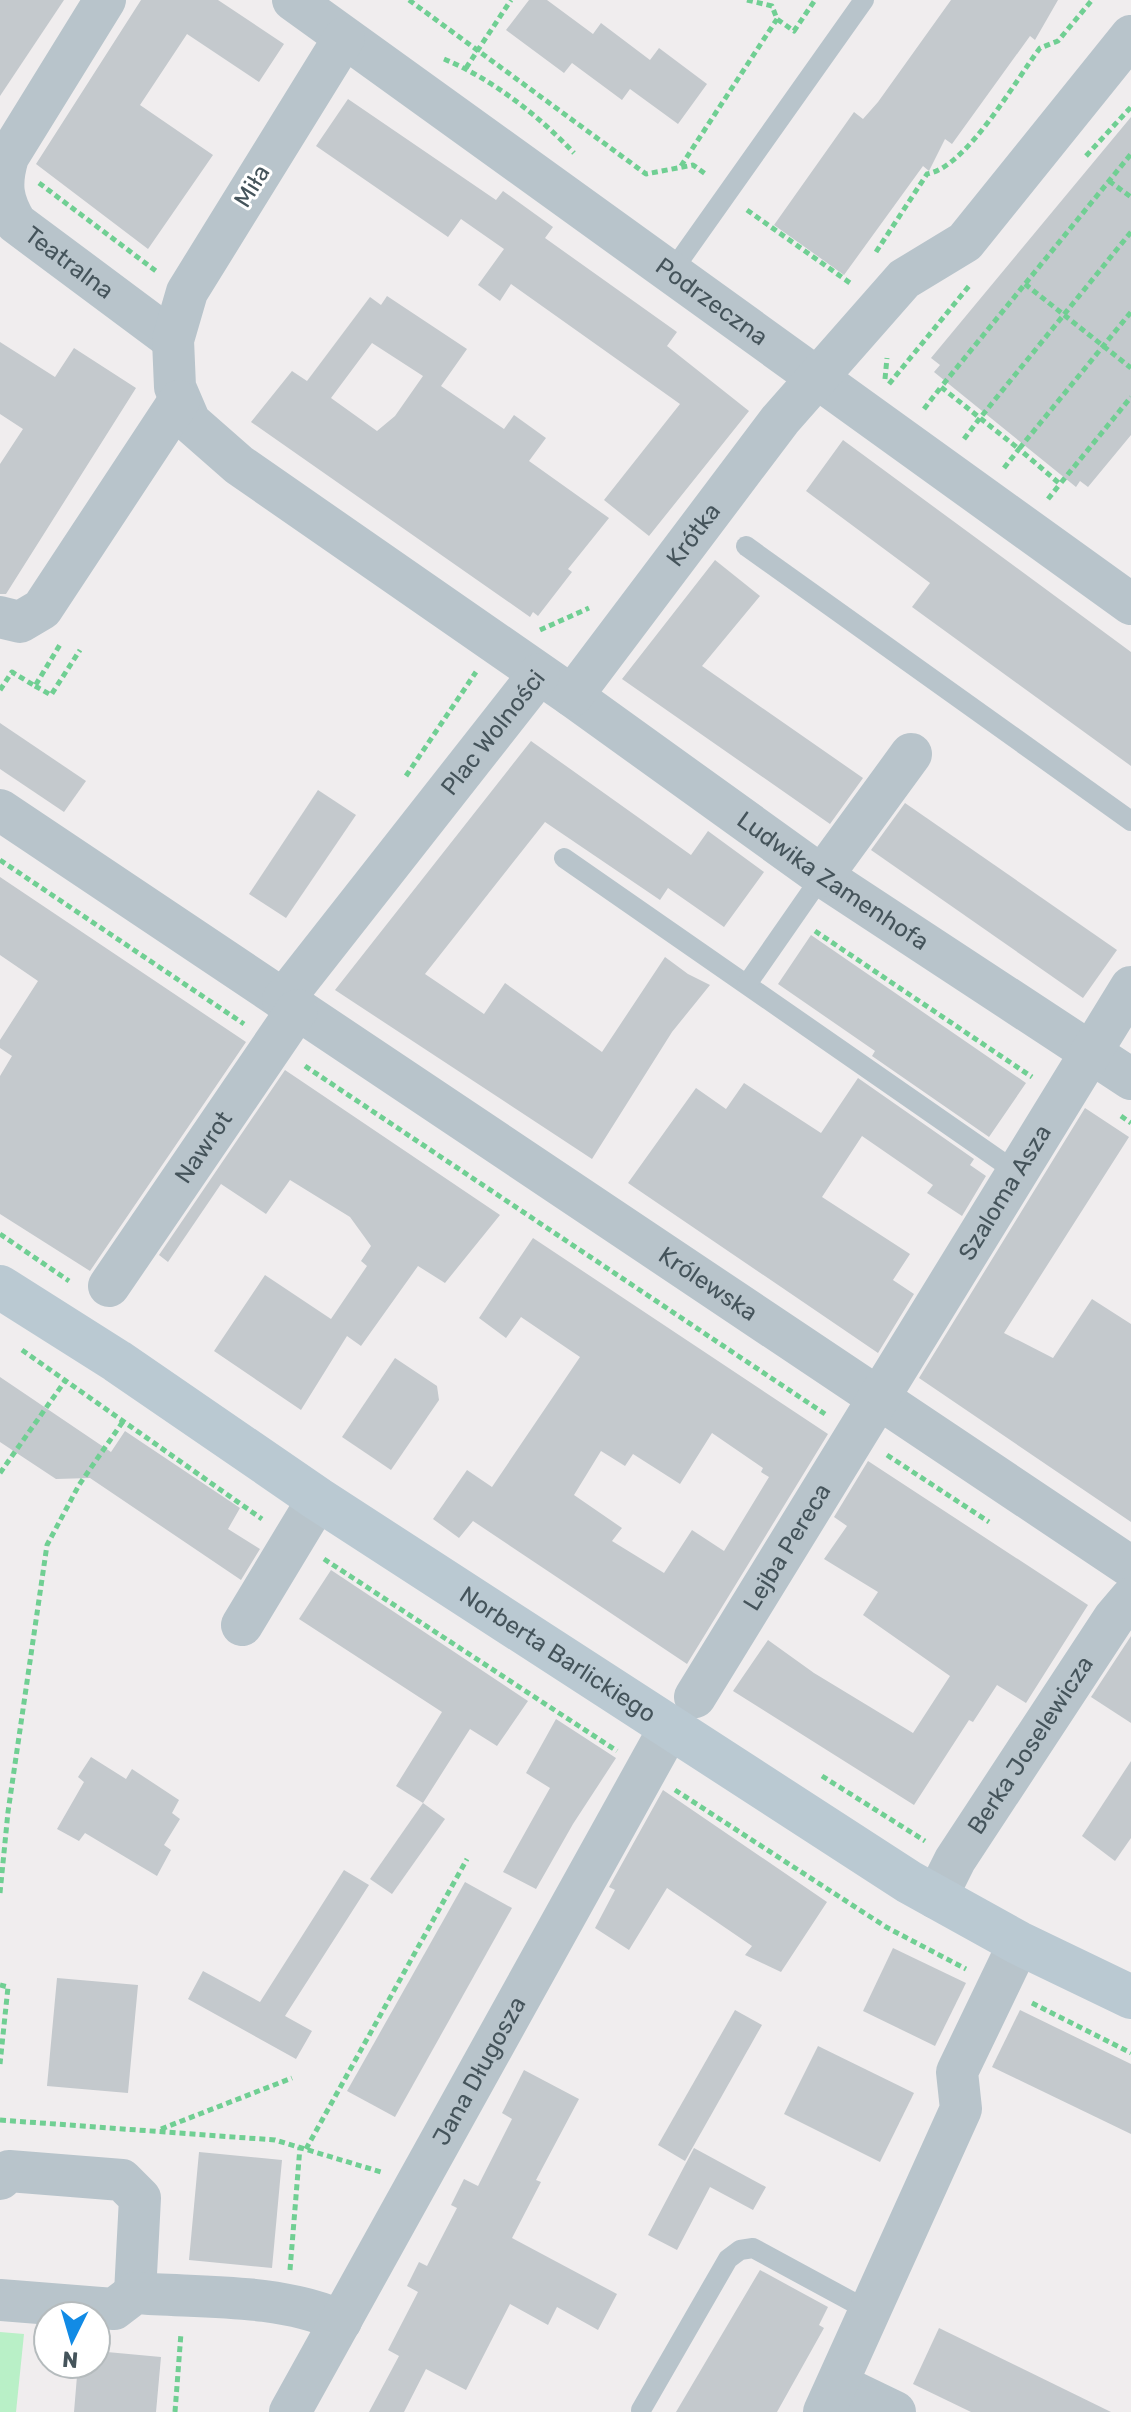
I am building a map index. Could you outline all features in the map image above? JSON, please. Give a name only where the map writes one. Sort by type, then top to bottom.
[{"type":"street","name":"Teatralna","points":[[105,0],[8,157],[2,178],[3,203],[16,223],[173,340]]},
{"type":"street","name":"Podrzeczna","points":[[293,0],[1131,604]]},
{"type":"street","name":"Krótka","points":[[556,685],[780,420],[819,379],[878,304],[904,279],[965,242],[1131,36]]},
{"type":"street","name":"Miła","points":[[179,401],[171,371],[173,340],[187,292],[344,38]]},
{"type":"street","points":[[0,617],[20,622],[42,609],[179,401]]},
{"type":"street","name":"Plac Wolności","points":[[179,401],[190,422],[213,446],[556,685],[290,1005]]},
{"type":"street","name":"Ludwika Zamenhofa","points":[[556,685],[822,876],[1090,1049],[1131,1079]]},
{"type":"street","points":[[822,876],[911,754]]},
{"type":"street","points":[[0,810],[290,1005]]},
{"type":"street","name":"Szaloma Asza","points":[[877,1396],[1066,1087],[1131,987]]},
{"type":"street","name":"Nawrot","points":[[109,1286],[273,1044],[290,1005]]},
{"type":"street","name":"Królewska","points":[[290,1005],[1131,1567]]},
{"type":"street","name":"Norberta Barlickiego","points":[[0,1287],[140,1377],[318,1499],[682,1713],[946,1879],[1019,1943],[1131,1997]]},
{"type":"street","name":"Lejba Pereca","points":[[682,1713],[877,1396]]},
{"type":"street","points":[[242,1625],[318,1499]]},
{"type":"street","name":"Berka Joselewicza","points":[[946,1879],[1114,1618],[1131,1598]]},
{"type":"street","name":"Jana Długosza","points":[[290,2412],[644,1771],[682,1713]]},
{"type":"street","points":[[895,2412],[832,2399],[961,2109],[957,2072],[1019,1943]]},
{"type":"street","points":[[0,2179],[9,2171],[122,2180],[140,2198],[135,2293]]},
{"type":"street","points":[[0,2300],[114,2309],[135,2293],[287,2304],[314,2309],[341,2321]]},
{"type":"lane","points":[[670,274],[864,0]]},
{"type":"lane","points":[[746,546],[1131,821]]},
{"type":"lane","points":[[564,858],[1015,1171]]},
{"type":"lane","points":[[747,984],[822,876]]},
{"type":"lane","points":[[641,2410],[728,2259],[740,2250],[753,2248],[871,2312]]},
{"type":"path","points":[[409,0],[646,174],[693,165],[730,191],[741,205],[853,285]]},
{"type":"path","points":[[466,68],[511,0]]},
{"type":"path","points":[[747,0],[772,6],[777,19],[794,31],[815,0]]},
{"type":"path","points":[[870,261],[927,174],[942,171],[961,155],[1040,48],[1058,41],[1092,0]]},
{"type":"path","points":[[681,166],[777,19]]},
{"type":"path","points":[[919,416],[1131,154]]},
{"type":"path","points":[[31,176],[187,292]]},
{"type":"path","points":[[1109,181],[1131,197]]},
{"type":"path","points":[[958,446],[1131,232]]},
{"type":"path","points":[[846,297],[862,273]]},
{"type":"path","points":[[1025,284],[1131,368]]},
{"type":"path","points":[[998,475],[1131,312]]},
{"type":"path","points":[[941,387],[1060,484],[1131,397]]},
{"type":"path","points":[[35,686],[66,634]]},
{"type":"path","points":[[0,690],[12,672],[51,695],[80,650]]},
{"type":"path","points":[[0,860],[999,1528]]},
{"type":"path","points":[[794,916],[1041,1083],[1066,1087]]},
{"type":"path","points":[[16,1345],[294,1540],[886,1927],[1131,2053]]},
{"type":"path","points":[[0,1473],[65,1381]]},
{"type":"path","points":[[0,1893],[8,1812],[47,1545],[79,1485],[124,1420]]},
{"type":"path","points":[[882,1812],[946,1879]]},
{"type":"path","points":[[287,2304],[303,2148],[467,1859]]},
{"type":"path","points":[[0,1985],[8,1987],[0,2064]]},
{"type":"path","points":[[157,2131],[292,2078]]},
{"type":"path","points":[[0,2120],[275,2140],[390,2175]]},
{"type":"path","points":[[175,2412],[184,2297]]},
{"type":"green space","points":[[0,2332],[24,2334],[16,2412],[0,2412]]},
{"type":"building","points":[[0,0],[64,0],[0,96]]},
{"type":"building","points":[[141,0],[218,0],[284,44],[259,82],[187,34],[140,105],[213,155],[148,249],[36,164]]},
{"type":"building","points":[[529,0],[547,0],[593,34],[601,23],[650,60],[659,48],[707,84],[678,124],[630,89],[622,100],[572,63],[564,73],[506,30]]},
{"type":"building","points":[[951,0],[1058,0],[1035,40],[1030,36],[952,144],[945,139],[929,171],[923,166],[844,275],[774,225],[854,112],[863,119],[878,102]]},
{"type":"building","points":[[348,99],[496,200],[503,191],[553,227],[545,238],[677,332],[667,346],[749,411],[649,536],[604,500],[680,404],[511,284],[500,301],[478,285],[504,249],[461,219],[448,237],[316,146]]},
{"type":"building","points":[[1131,117],[1131,435],[1088,487],[1080,481],[1076,487],[934,372],[940,365],[931,358]]},
{"type":"building","points":[[387,296],[467,349],[441,386],[504,429],[514,415],[546,438],[529,461],[609,518],[568,569],[572,572],[538,616],[533,612],[530,617],[251,422],[292,371],[307,381],[370,297],[381,305]],"holes":[[[372,343],[423,376],[395,416],[377,431],[331,398]]]},
{"type":"building","points":[[0,342],[55,377],[74,348],[136,388],[6,594],[0,594],[0,464],[23,429],[0,414]]},
{"type":"building","points":[[843,440],[1131,652],[1131,766],[912,607],[930,583],[806,491]]},
{"type":"building","points":[[715,560],[760,596],[702,666],[863,778],[830,824],[622,679]]},
{"type":"building","points":[[0,723],[86,781],[64,812],[0,769]]},
{"type":"building","points":[[531,741],[691,855],[708,831],[764,872],[724,927],[668,888],[660,900],[545,822],[425,974],[484,1014],[505,983],[602,1052],[665,957],[710,985],[672,1032],[592,1159],[335,990]]},
{"type":"building","points":[[318,790],[356,815],[286,918],[249,894]]},
{"type":"building","points":[[905,803],[1117,950],[1083,998],[871,850]]},
{"type":"building","points":[[0,877],[246,1042],[90,1271],[0,1214],[0,1076],[12,1056],[0,1048],[0,1040],[38,981],[0,955]]},
{"type":"building","points":[[811,935],[1026,1083],[989,1137],[872,1056],[875,1051],[778,984]]},
{"type":"building","points":[[285,1070],[500,1215],[445,1283],[418,1266],[361,1346],[347,1336],[301,1410],[214,1351],[265,1275],[331,1319],[367,1266],[361,1261],[371,1246],[350,1217],[290,1180],[266,1214],[221,1184],[168,1262],[159,1255]]},
{"type":"building","points":[[858,1078],[974,1159],[970,1165],[986,1176],[962,1216],[927,1193],[933,1185],[862,1136],[822,1197],[910,1254],[893,1280],[914,1294],[878,1353],[628,1183],[696,1088],[726,1109],[744,1083],[821,1133]]},
{"type":"building","points":[[1085,1108],[1129,1137],[1004,1333],[1053,1358],[1092,1299],[1131,1324],[1131,1522],[919,1378]]},
{"type":"building","points":[[533,1238],[828,1434],[687,1664],[473,1521],[459,1538],[433,1519],[467,1470],[492,1487],[580,1357],[521,1317],[506,1338],[479,1318]],"holes":[[[712,1433],[763,1468],[761,1472],[769,1477],[724,1551],[692,1530],[664,1573],[612,1541],[622,1528],[574,1495],[601,1451],[625,1466],[633,1454],[680,1484]]]},
{"type":"building","points":[[395,1358],[437,1386],[439,1400],[391,1470],[342,1437]]},
{"type":"building","points":[[0,1377],[111,1452],[125,1431],[240,1508],[228,1529],[260,1549],[241,1580],[90,1478],[56,1479],[0,1442]]},
{"type":"building","points":[[868,1461],[1088,1605],[1026,1703],[997,1685],[973,1722],[969,1720],[914,1805],[733,1691],[768,1640],[814,1673],[913,1733],[950,1676],[863,1615],[878,1592],[824,1559],[847,1526],[834,1517]]},
{"type":"building","points":[[331,1570],[528,1701],[497,1746],[470,1729],[423,1803],[396,1786],[442,1712],[299,1619]]},
{"type":"building","points":[[1131,1636],[1131,1723],[1091,1697]]},
{"type":"building","points":[[556,1719],[616,1758],[536,1889],[503,1872],[550,1788],[526,1773]]},
{"type":"building","points":[[91,1757],[126,1779],[132,1769],[179,1800],[172,1813],[180,1819],[164,1845],[171,1850],[157,1876],[85,1833],[79,1841],[57,1829],[84,1782],[78,1777]]},
{"type":"building","points":[[1131,1761],[1131,1838],[1115,1861],[1082,1836]]},
{"type":"building","points":[[663,1790],[827,1902],[781,1972],[745,1955],[752,1946],[667,1888],[629,1950],[595,1928],[615,1890],[609,1887]]},
{"type":"building","points":[[423,1803],[445,1819],[392,1894],[370,1879]]},
{"type":"building","points":[[344,1870],[369,1885],[285,2016],[312,2031],[296,2059],[188,1999],[203,1971],[260,2002]]},
{"type":"building","points":[[465,1882],[512,1908],[395,2117],[347,2091]]},
{"type":"building","points":[[893,1948],[966,1983],[935,2046],[863,2011]]},
{"type":"building","points":[[57,1978],[138,1985],[128,2093],[47,2086]]},
{"type":"building","points":[[735,2010],[762,2025],[685,2161],[658,2145]]},
{"type":"building","points":[[1020,2010],[1131,2064],[1131,2134],[992,2067]]},
{"type":"building","points":[[818,2046],[914,2093],[880,2162],[784,2114]]},
{"type":"building","points":[[524,2070],[579,2099],[536,2180],[541,2182],[512,2238],[617,2294],[598,2330],[557,2307],[548,2325],[510,2304],[466,2390],[426,2369],[404,2412],[369,2412],[399,2356],[388,2350],[418,2292],[407,2286],[419,2262],[427,2266],[457,2208],[451,2205],[464,2179],[478,2186],[512,2119],[502,2113]]},
{"type":"building","points":[[694,2148],[766,2187],[753,2210],[710,2187],[677,2250],[648,2235]]},
{"type":"building","points":[[199,2152],[282,2160],[272,2268],[189,2260]]},
{"type":"building","points":[[760,2270],[828,2307],[819,2325],[824,2328],[777,2412],[676,2412]]},
{"type":"building","points":[[939,2328],[1111,2412],[971,2412],[913,2384]]},
{"type":"building","points":[[112,2352],[161,2357],[156,2412],[74,2412],[77,2380],[112,2380]]}]
